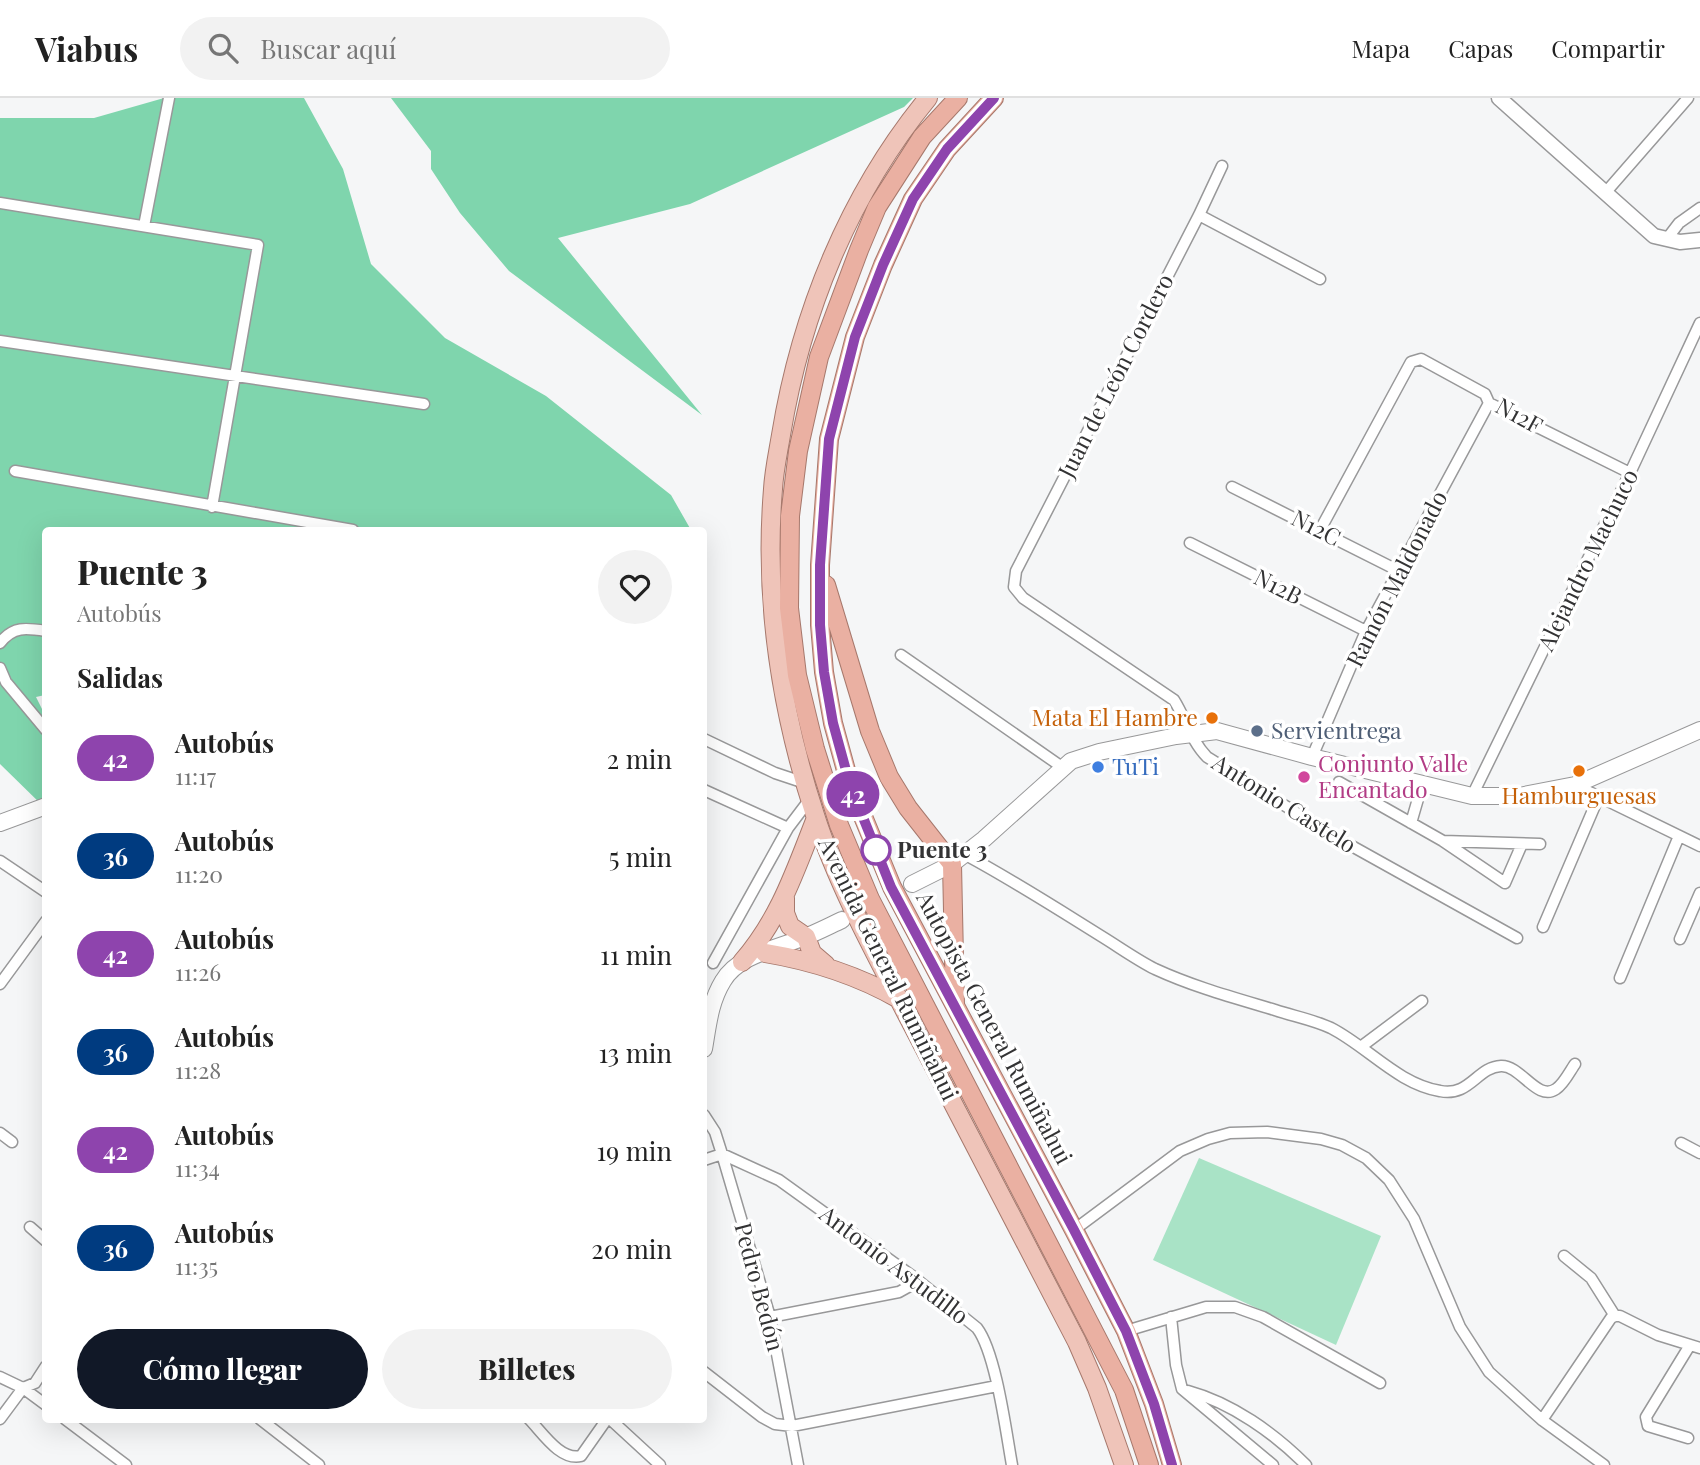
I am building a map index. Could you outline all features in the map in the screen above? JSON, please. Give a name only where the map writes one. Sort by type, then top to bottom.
[{"type":"highway","points":[[958,98],[922,137],[877,207],[819,357],[798,452],[790,516],[789,608],[797,675],[815,749],[839,825],[870,899],[1124,1390],[1149,1465]]},
{"type":"highway","name":"Autopista General Rumiñahui","points":[[994,98],[947,149],[913,199],[855,337],[829,439],[820,565],[820,625],[824,672],[833,723],[850,785],[891,887],[1126,1331],[1154,1404],[1172,1465]]},
{"type":"highway","points":[[820,565],[870,731],[889,777],[916,819],[958,859],[955,1009]]},
{"type":"main road","name":"Avenida General Rumiñahui","points":[[928,98],[900,132],[865,188],[832,256],[797,357],[773,488],[771,562],[775,640],[783,697],[807,791],[833,863],[899,999],[1077,1342],[1097,1388],[1124,1465]]},
{"type":"main road","points":[[912,884],[958,859],[984,839],[1062,767],[1081,757],[1099,752],[1190,734],[1217,732],[1237,735],[1312,757],[1472,796],[1520,796],[1575,785],[1700,730]]},
{"type":"main road","points":[[0,823],[42,807]]},
{"type":"main road","points":[[816,818],[785,902],[790,926],[806,937],[812,953],[819,961],[899,999]]},
{"type":"main road","points":[[707,1034],[714,999],[723,980],[742,962],[769,927],[789,888]]},
{"type":"main road","points":[[742,962],[842,920]]},
{"type":"main road","points":[[765,953],[831,968]]},
{"type":"street","points":[[1499,98],[1654,236],[1667,240],[1700,240]]},
{"type":"street","points":[[1606,192],[1688,98]]},
{"type":"street","points":[[144,226],[166,99]]},
{"type":"street","name":"Juan de León Cordero","points":[[1014,587],[1016,571],[1222,166]]},
{"type":"street","points":[[0,203],[258,245],[212,507]]},
{"type":"street","points":[[1667,240],[1679,223],[1700,208]]},
{"type":"street","points":[[1199,215],[1320,279]]},
{"type":"street","name":"Alejandro Machuco","points":[[1472,796],[1700,323]]},
{"type":"street","points":[[0,341],[424,404]]},
{"type":"street","name":"N12F","points":[[1320,530],[1411,362],[1416,359],[1421,359],[1485,394],[1489,398],[1489,404],[1630,473]]},
{"type":"street","name":"Ramón Maldonado","points":[[1312,757],[1366,631],[1489,404]]},
{"type":"street","points":[[15,471],[329,527]]},
{"type":"street","name":"N12C","points":[[1232,487],[1399,571]]},
{"type":"street","name":"N12B","points":[[1190,542],[1366,631]]},
{"type":"street","name":"Antonio Castelo","points":[[1014,587],[1023,598],[1174,700],[1196,746],[1207,757],[1332,835],[1517,938]]},
{"type":"street","points":[[0,643],[8,633],[26,628],[42,630]]},
{"type":"street","points":[[901,655],[1062,767]]},
{"type":"street","points":[[0,668],[6,682],[42,725]]},
{"type":"street","points":[[707,740],[807,791],[713,963]]},
{"type":"street","points":[[1339,782],[1443,841],[1505,883],[1522,844]]},
{"type":"street","points":[[1411,823],[1422,785]]},
{"type":"street","points":[[1575,785],[1700,846]]},
{"type":"street","points":[[707,791],[788,828]]},
{"type":"street","points":[[1543,927],[1599,796]]},
{"type":"street","points":[[1620,978],[1679,836]]},
{"type":"street","points":[[1443,841],[1540,844]]},
{"type":"street","points":[[958,859],[1153,968],[1199,987],[1328,1027],[1362,1046],[1405,1079],[1442,1092],[1457,1091],[1470,1085],[1486,1071],[1502,1066],[1510,1067],[1540,1090],[1550,1092],[1557,1088],[1575,1063]]},
{"type":"street","points":[[0,861],[42,889]]},
{"type":"street","points":[[1680,939],[1700,892]]},
{"type":"street","points":[[0,984],[42,926]]},
{"type":"street","points":[[1362,1046],[1422,1001]]},
{"type":"street","name":"Pedro Bedón","points":[[707,1120],[715,1132],[770,1317],[798,1465]]},
{"type":"street","points":[[1074,1230],[1180,1151],[1208,1139],[1230,1133],[1267,1132],[1321,1139],[1342,1145],[1366,1158],[1388,1180],[1414,1219],[1460,1327],[1489,1372],[1542,1420],[1604,1465]]},
{"type":"street","points":[[0,1133],[12,1142]]},
{"type":"street","points":[[1681,1143],[1700,1153]]},
{"type":"street","points":[[707,1159],[722,1154]]},
{"type":"street","name":"Antonio Astudillo","points":[[722,1154],[779,1180],[915,1278],[977,1328],[983,1336],[997,1386],[1012,1465]]},
{"type":"street","points":[[30,1227],[42,1238]]},
{"type":"street","points":[[1564,1256],[1591,1278],[1615,1316],[1658,1335],[1695,1347],[1645,1422],[1648,1426],[1688,1438]]},
{"type":"street","points":[[770,1317],[899,1292],[908,1287],[915,1278]]},
{"type":"street","points":[[1126,1331],[1206,1307],[1235,1307],[1263,1317],[1380,1383]]},
{"type":"street","points":[[1542,1420],[1611,1318],[1615,1316]]},
{"type":"street","points":[[1171,1317],[1176,1366],[1182,1389],[1273,1465]]},
{"type":"street","points":[[0,1419],[23,1388],[35,1383],[42,1372]]},
{"type":"street","points":[[707,1374],[762,1417],[775,1424],[792,1426],[997,1386]]},
{"type":"street","points":[[0,1377],[23,1388],[42,1402]]},
{"type":"street","points":[[1182,1389],[1206,1395],[1281,1440],[1306,1465]]},
{"type":"street","points":[[70,1423],[126,1465]]},
{"type":"street","points":[[265,1423],[319,1465]]},
{"type":"street","points":[[533,1423],[560,1451],[574,1457],[581,1456],[605,1423]]},
{"type":"street","points":[[613,1423],[660,1465]]},
{"type":"green space","points":[[164,98],[304,98],[343,169],[371,264],[445,338],[546,396],[671,495],[689,527],[42,527],[42,696],[36,697],[42,709],[42,805],[0,764],[0,118],[94,118]]},
{"type":"green space","points":[[391,98],[913,98],[904,107],[690,204],[558,238],[702,415],[509,271],[460,213],[431,169],[431,151]]},
{"type":"green space","points":[[1199,1158],[1381,1236],[1336,1345],[1153,1260]]},
{"type":"tunnel","points":[[844,918],[912,884]]},
{"type":"bus line","name":"42","points":[[994,98],[947,149],[913,199],[855,337],[829,439],[820,565],[820,625],[824,672],[833,723],[850,785],[891,887],[1126,1331],[1154,1404],[1172,1465]]},
{"type":"place","name":"Mata El Hambre","points":[[1212,718]]},
{"type":"place","name":"Servientrega","points":[[1257,731]]},
{"type":"place","name":"TuTi","points":[[1098,767]]},
{"type":"place","name":"Hamburguesas","points":[[1579,771]]},
{"type":"place","name":"Conjunto Valle Encantado","points":[[1304,777]]},
{"type":"place","name":"Puente 3","points":[[876,850]]}]
